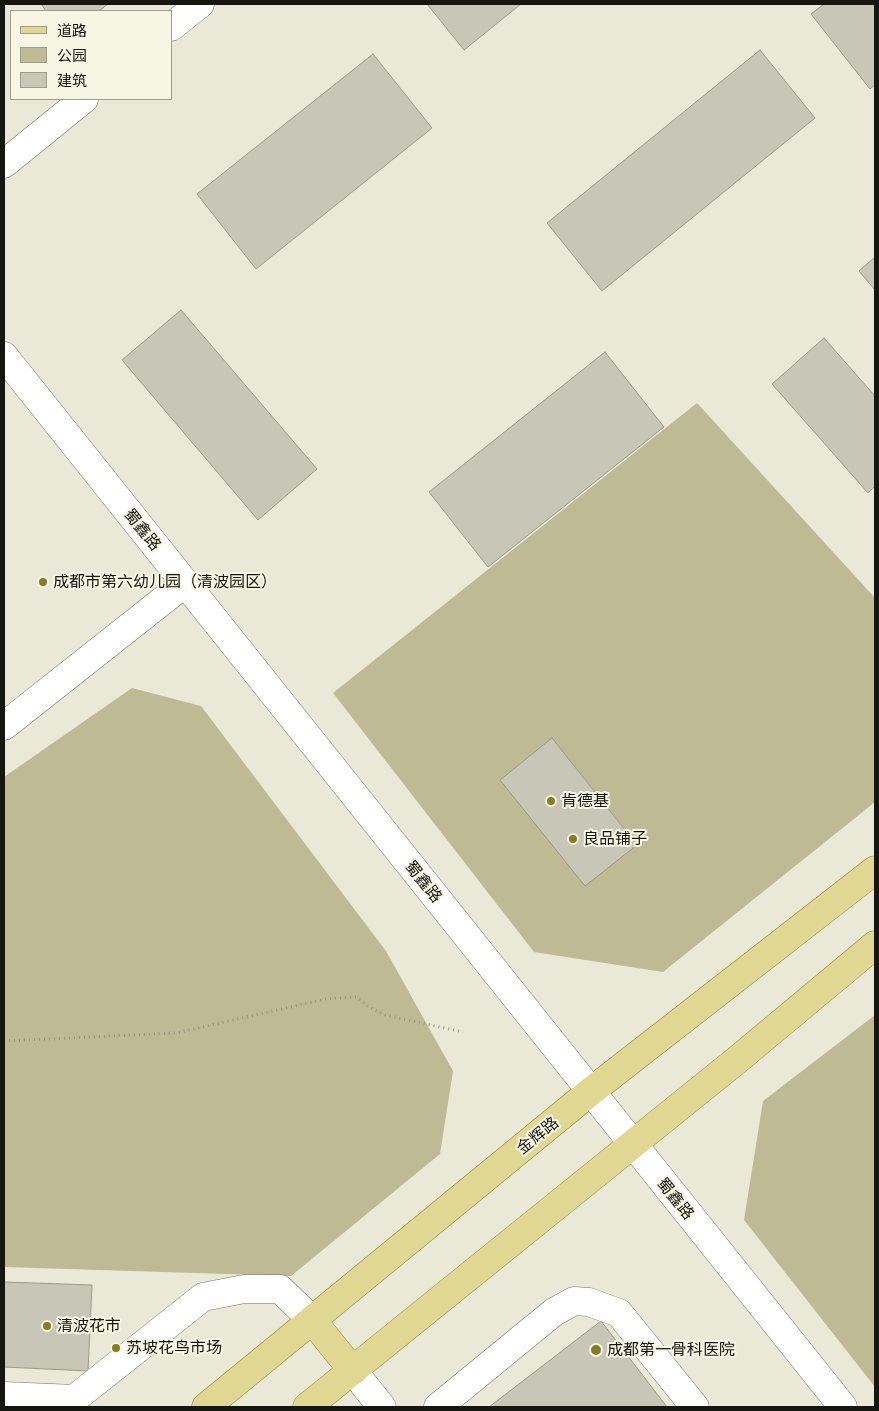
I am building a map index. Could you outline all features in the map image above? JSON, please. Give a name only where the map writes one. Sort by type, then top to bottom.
[{"type":"main road","name":"金辉路","points":[[206,1407],[590,1092],[875,870]]},
{"type":"main road","points":[[321,1403],[353,1371],[875,945]]},
{"type":"main road","points":[[312,1320],[353,1371]]},
{"type":"street","points":[[172,26],[200,4]]},
{"type":"street","points":[[4,164],[83,100]]},
{"type":"street","name":"蜀鑫路","points":[[4,356],[843,1407]]},
{"type":"street","points":[[4,726],[185,583]]},
{"type":"street","points":[[4,1396],[69,1403],[203,1297],[244,1289],[280,1289],[312,1320]]},
{"type":"street","points":[[438,1407],[554,1312],[574,1302],[589,1302],[619,1313],[695,1407]]},
{"type":"street","points":[[353,1371],[382,1407]]},
{"type":"path","points":[[4,1041],[176,1033],[326,999],[356,997],[369,1007],[385,1015],[463,1032]]},
{"type":"green space","points":[[697,403],[875,598],[875,802],[663,972],[534,952],[333,693]]},
{"type":"green space","points":[[132,688],[201,706],[386,951],[453,1071],[440,1154],[291,1276],[4,1267],[4,777]]},
{"type":"green space","points":[[875,1015],[875,1387],[744,1220],[763,1101]]},
{"type":"building","points":[[41,4],[108,4],[100,10],[45,10]]},
{"type":"building","points":[[427,4],[521,4],[464,50]]},
{"type":"building","points":[[824,4],[875,4],[875,85],[870,89],[811,14]]},
{"type":"building","points":[[760,50],[815,118],[602,291],[547,223]]},
{"type":"building","points":[[373,54],[432,128],[256,269],[197,194]]},
{"type":"building","points":[[875,257],[875,290],[859,271]]},
{"type":"building","points":[[181,310],[317,469],[258,520],[122,360]]},
{"type":"building","points":[[824,338],[875,396],[875,486],[868,493],[772,384]]},
{"type":"building","points":[[605,352],[664,427],[488,567],[429,492]]},
{"type":"building","points":[[552,738],[637,845],[585,886],[500,780]]},
{"type":"building","name":"清波花市","points":[[4,1282],[92,1285],[88,1371],[4,1367]]},
{"type":"building","points":[[601,1321],[667,1407],[489,1407]]},
{"type":"place","name":"成都市第六幼儿园（清波园区）","points":[[43,582]]},
{"type":"place","name":"肯德基","points":[[551,801]]},
{"type":"place","name":"良品铺子","points":[[573,839]]},
{"type":"place","name":"清波花市","points":[[47,1326]]},
{"type":"place","name":"苏坡花鸟市场","points":[[116,1348]]},
{"type":"place","name":"成都第一骨科医院","points":[[596,1350]]}]
